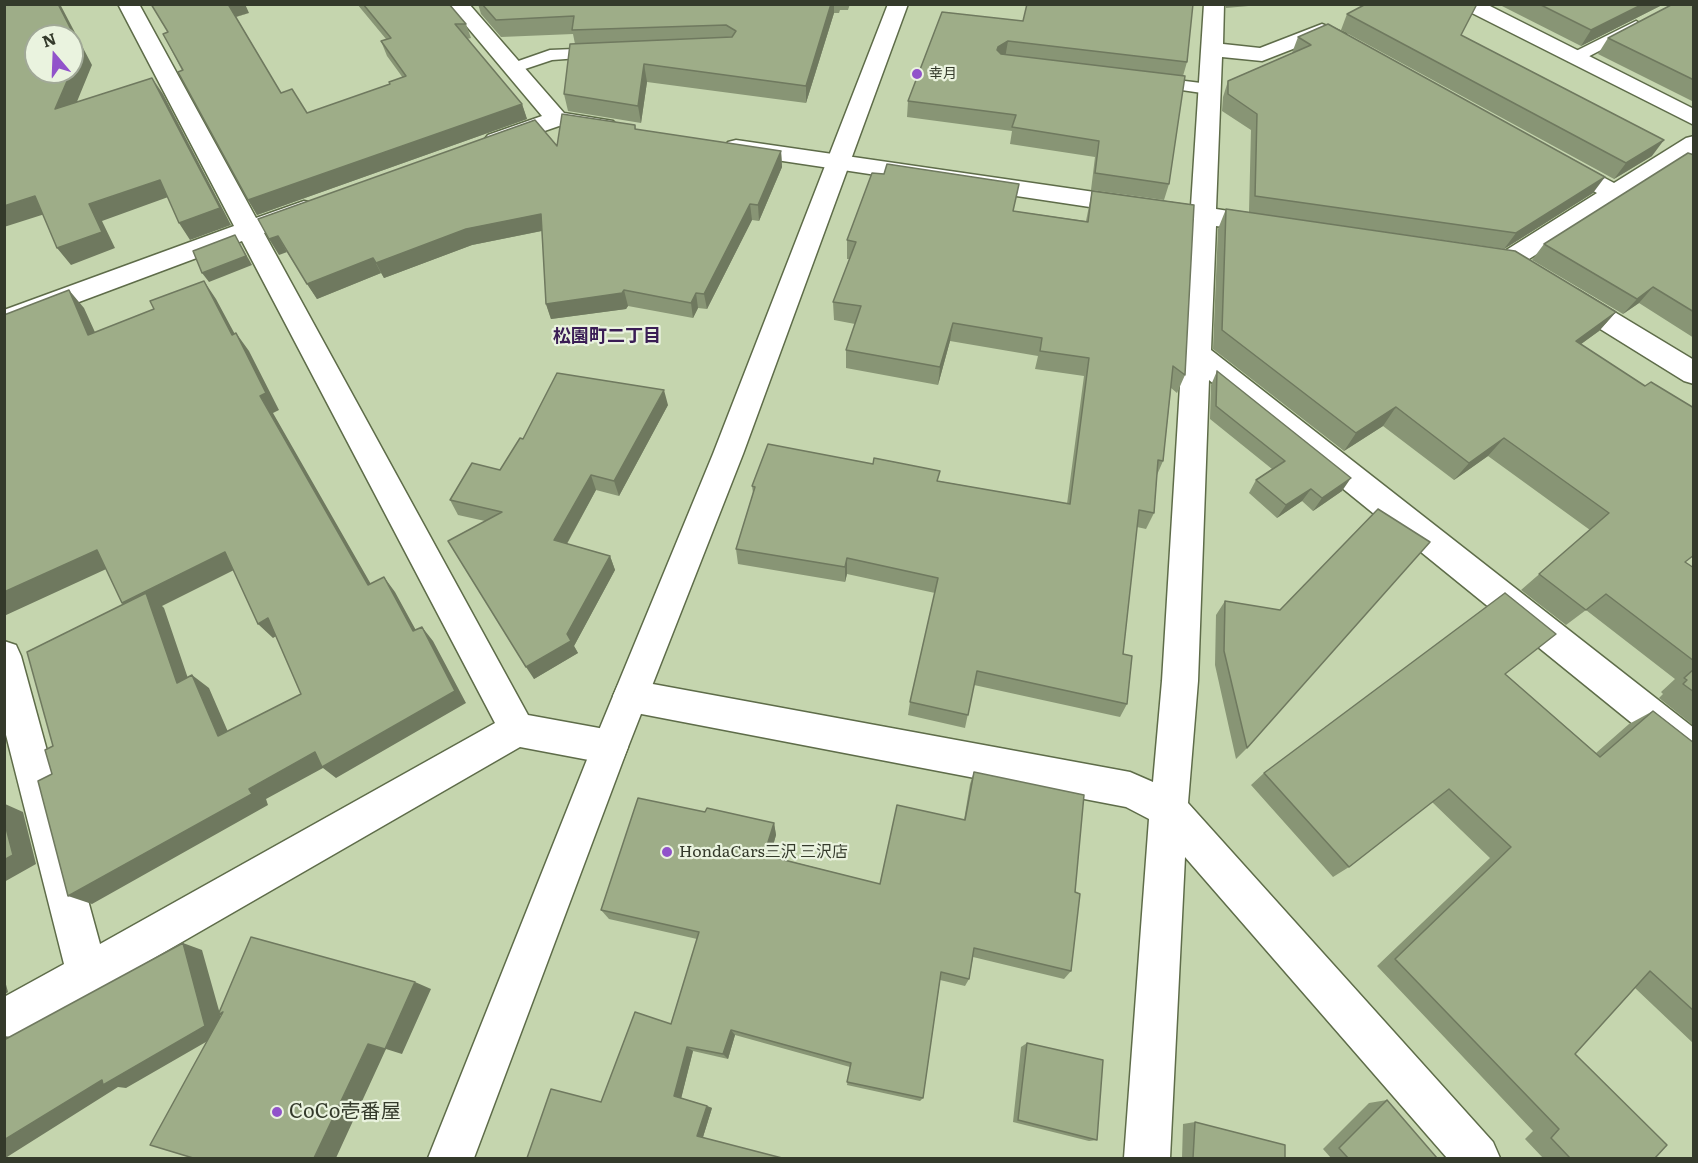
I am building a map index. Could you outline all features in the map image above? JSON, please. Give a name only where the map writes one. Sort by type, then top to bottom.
[{"type":"street","points":[[128,4],[247,230],[517,730]]},
{"type":"street","points":[[458,4],[557,119]]},
{"type":"street","points":[[451,1158],[630,696],[728,454],[898,4]]},
{"type":"street","points":[[1147,1158],[1169,809],[1180,681],[1214,4]]},
{"type":"street","points":[[1469,4],[1694,118]]},
{"type":"street","points":[[1210,49],[1262,55],[1322,30],[1353,47]]},
{"type":"street","points":[[480,146],[557,119],[627,130]]},
{"type":"street","points":[[708,143],[1286,228]]},
{"type":"street","points":[[1694,143],[1615,193],[1518,268],[1694,374]]},
{"type":"street","points":[[1541,153],[1615,193]]},
{"type":"street","points":[[4,321],[324,202]]},
{"type":"street","points":[[1195,352],[1694,751]]},
{"type":"street","points":[[4,656],[87,972]]},
{"type":"street","points":[[630,696],[1130,790],[1169,809],[1477,1158]]},
{"type":"street","points":[[4,1021],[517,730],[610,747]]},
{"type":"lane","points":[[1574,58],[1645,21]]},
{"type":"lane","points":[[513,68],[550,55],[622,53]]},
{"type":"lane","points":[[1141,81],[1209,89]]},
{"type":"building","points":[[4,4],[58,4],[68,24],[24,24],[24,84],[66,84],[55,109],[152,78],[220,208],[179,223],[160,180],[89,204],[102,232],[57,248],[35,196],[4,206]]},
{"type":"building","points":[[151,4],[228,4],[281,93],[292,89],[307,113],[390,84],[389,82],[406,76],[381,41],[391,38],[363,4],[449,4],[466,24],[455,24],[522,104],[248,200],[178,72],[183,70],[163,34],[168,32]]},
{"type":"building","points":[[482,4],[831,4],[806,86],[644,64],[638,106],[564,94],[570,44],[732,37],[736,31],[726,25],[572,30],[574,16],[496,20]]},
{"type":"building","points":[[1027,4],[1193,4],[1187,62],[1008,41],[997,50],[1001,54],[1185,76],[1169,184],[1095,173],[1099,141],[1012,127],[1016,115],[908,101],[942,12],[1023,21]]},
{"type":"building","points":[[1366,4],[1477,4],[1461,35],[1664,140],[1626,163],[1347,14]]},
{"type":"building","points":[[1539,4],[1643,4],[1591,30]]},
{"type":"building","points":[[1673,4],[1694,4],[1694,80],[1608,38]]},
{"type":"building","points":[[1328,24],[1605,177],[1516,233],[1255,196],[1257,114],[1228,94],[1228,81],[1311,45],[1298,37]]},
{"type":"building","points":[[562,114],[635,125],[635,129],[781,151],[758,205],[750,204],[704,294],[696,293],[691,303],[624,290],[622,293],[546,304],[541,214],[466,229],[376,263],[373,258],[307,284],[278,236],[269,239],[258,219],[535,120],[557,146]]},
{"type":"building","points":[[1688,153],[1694,155],[1694,312],[1653,287],[1637,299],[1544,244]]},
{"type":"building","points":[[887,164],[1019,184],[1013,211],[1088,222],[1092,191],[1194,205],[1185,375],[1173,366],[1163,461],[1158,460],[1154,513],[1139,510],[1123,654],[1132,656],[1127,704],[977,671],[968,715],[910,702],[938,578],[847,558],[845,567],[736,549],[755,487],[752,486],[768,444],[873,464],[874,458],[940,471],[937,481],[1070,504],[1089,358],[1040,351],[1042,338],[953,323],[940,367],[846,350],[861,306],[833,302],[856,242],[847,240],[872,173],[884,174]]},
{"type":"building","points":[[1226,209],[1515,251],[1616,312],[1576,341],[1645,386],[1651,382],[1694,408],[1694,555],[1685,562],[1694,568],[1694,661],[1606,594],[1586,610],[1539,574],[1609,513],[1504,438],[1469,463],[1396,407],[1356,433],[1222,330]]},
{"type":"building","points":[[235,235],[246,256],[202,273],[193,251]]},
{"type":"building","points":[[204,281],[232,335],[236,333],[266,393],[260,396],[368,585],[384,577],[413,631],[422,627],[455,691],[322,767],[315,752],[249,789],[252,794],[68,896],[38,781],[52,774],[45,750],[53,746],[27,652],[146,593],[177,683],[192,675],[218,736],[301,694],[268,618],[258,624],[225,552],[122,603],[97,550],[4,592],[4,315],[69,290],[88,335],[154,309],[150,301]]},
{"type":"building","points":[[1217,371],[1351,478],[1322,498],[1311,489],[1286,505],[1256,480],[1285,461],[1216,406]]},
{"type":"building","points":[[557,373],[664,390],[614,481],[591,475],[554,540],[610,556],[567,634],[571,641],[526,667],[448,541],[502,512],[450,500],[472,463],[500,470],[520,438],[523,439]]},
{"type":"building","points":[[1378,509],[1430,542],[1247,748],[1224,651],[1225,601],[1280,610]]},
{"type":"building","points":[[1505,593],[1556,634],[1505,674],[1600,757],[1653,711],[1694,743],[1694,1011],[1650,971],[1575,1054],[1667,1145],[1655,1158],[1570,1158],[1551,1138],[1559,1129],[1395,959],[1511,847],[1449,789],[1349,867],[1264,773]]},
{"type":"building","points":[[1694,669],[1694,692],[1683,684],[1687,680],[1684,678]]},
{"type":"building","points":[[974,772],[1084,795],[1075,892],[1080,894],[1071,971],[974,948],[969,979],[941,972],[923,1098],[847,1082],[851,1063],[731,1030],[723,1054],[687,1047],[674,1096],[707,1106],[697,1136],[782,1158],[527,1158],[551,1089],[601,1102],[635,1012],[671,1024],[699,932],[601,910],[638,798],[705,812],[707,808],[774,823],[764,855],[880,884],[897,805],[965,820]]},
{"type":"building","points":[[4,820],[13,855],[4,860]]},
{"type":"building","points":[[251,937],[415,982],[385,1049],[368,1044],[314,1158],[193,1158],[150,1145],[223,1012],[218,1015]]},
{"type":"building","points":[[183,943],[205,1026],[103,1085],[102,1080],[4,1140],[4,1040]]},
{"type":"building","points":[[1027,1043],[1103,1060],[1097,1140],[1018,1120]]},
{"type":"building","points":[[1387,1100],[1437,1158],[1348,1158],[1339,1148]]},
{"type":"building","points":[[1195,1122],[1285,1145],[1285,1158],[1193,1158]]},
{"type":"place","name":"幸月","points":[[917,74]]},
{"type":"place","name":"HondaCars三沢 三沢店","points":[[667,852]]},
{"type":"place","name":"CoCo壱番屋","points":[[277,1112]]},
{"type":"district","name":"松園町二丁目","points":[[607,337]]}]
